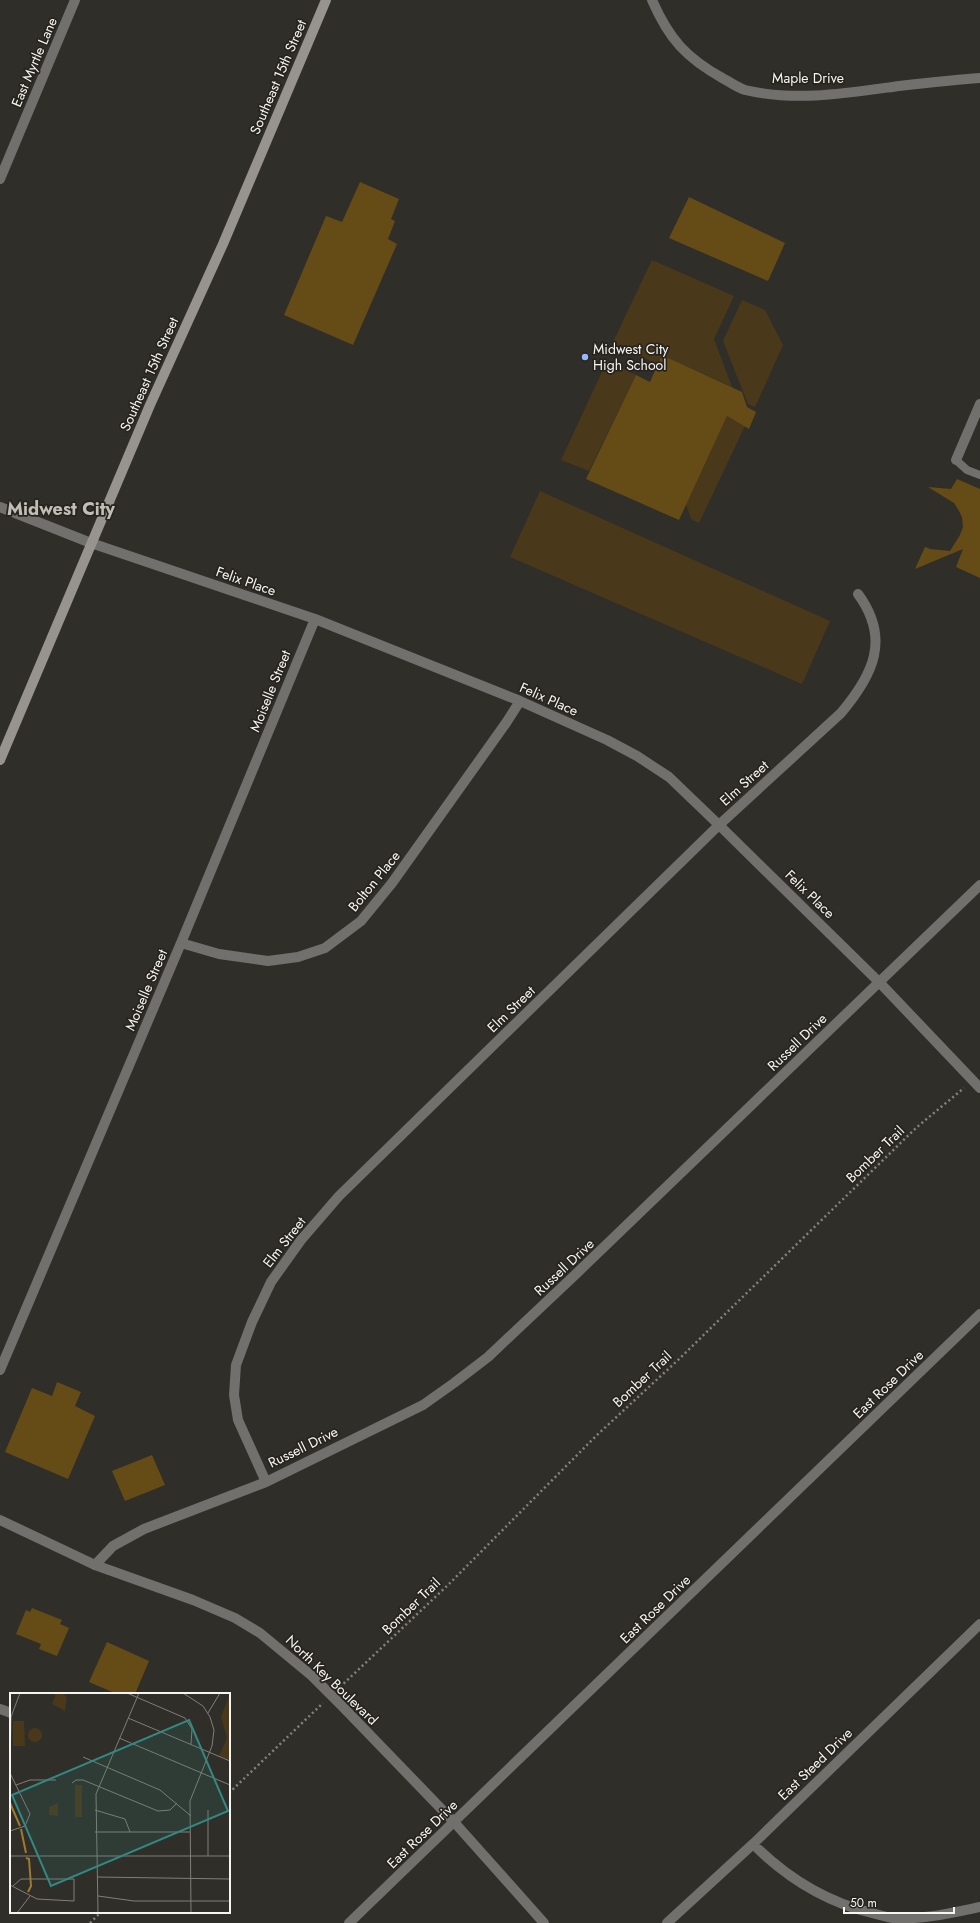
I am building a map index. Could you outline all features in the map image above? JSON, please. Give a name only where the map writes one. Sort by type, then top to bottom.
[{"type":"main road","name":"Southeast 15th Street","points":[[0,760],[150,405],[223,244],[326,0]]},
{"type":"street","name":"East Myrtle Lane","points":[[0,179],[75,0]]},
{"type":"street","name":"Maple Drive","points":[[652,0],[662,23],[685,53],[716,75],[744,89],[784,95],[835,94],[929,82],[980,78]]},
{"type":"street","points":[[956,460],[980,404]]},
{"type":"street","name":"Felix Place","points":[[0,507],[91,543],[315,619],[520,701],[607,740],[637,756],[669,777],[719,825],[880,983],[980,1088]]},
{"type":"street","name":"Elm Street","points":[[266,1482],[238,1420],[234,1394],[236,1365],[252,1322],[271,1282],[301,1240],[339,1196],[719,825],[841,713],[868,675],[876,647],[876,635],[868,608],[858,594]]},
{"type":"street","name":"Moiselle Street","points":[[0,1370],[181,943],[315,619]]},
{"type":"street","name":"Bolton Place","points":[[181,943],[219,954],[268,961],[298,957],[325,948],[361,921],[392,883],[506,723],[520,701]]},
{"type":"street","name":"Russell Drive","points":[[95,1565],[112,1546],[144,1529],[266,1482],[423,1405],[488,1357],[880,983],[980,885]]},
{"type":"street","name":"East Rose Drive","points":[[349,1923],[980,1314]]},
{"type":"street","name":"North Key Boulevard","points":[[0,1520],[95,1565],[193,1600],[235,1618],[260,1633],[312,1676],[342,1706],[454,1822],[544,1923]]},
{"type":"street","name":"East Steed Drive","points":[[667,1923],[753,1844],[980,1624]]},
{"type":"street","points":[[0,1709],[10,1713]]},
{"type":"street","points":[[753,1844],[766,1857],[815,1893],[852,1908],[892,1918],[936,1916],[980,1907]]},
{"type":"lane","points":[[956,460],[966,470],[980,475]]},
{"type":"path","name":"Bomber Trail","points":[[337,1690],[448,1585],[597,1435],[677,1361],[917,1127],[965,1088]]},
{"type":"path","points":[[230,1792],[324,1702]]},
{"type":"path","points":[[90,1923],[100,1913]]},
{"type":"shaded area","points":[[652,260],[734,296],[714,339],[732,387],[662,355],[658,364],[612,344]]},
{"type":"shaded area","points":[[742,300],[765,310],[783,345],[755,407],[748,404],[723,341]]},
{"type":"shaded area","points":[[607,361],[636,375],[589,471],[561,460]]},
{"type":"shaded area","points":[[727,416],[745,426],[699,523],[691,519],[686,504]]},
{"type":"shaded area","points":[[540,491],[830,621],[802,684],[510,557]]},
{"type":"building","points":[[360,182],[399,199],[391,219],[395,221],[388,239],[397,244],[353,345],[284,315],[326,216],[342,222]]},
{"type":"building","points":[[689,197],[785,243],[768,281],[669,238]]},
{"type":"building","points":[[662,355],[742,392],[747,407],[756,412],[749,429],[727,416],[679,520],[586,479],[636,375],[650,382]]},
{"type":"building","points":[[957,479],[980,489],[980,578],[956,567],[963,549],[915,569],[925,547],[950,551],[960,535],[963,527],[962,517],[954,503],[928,487],[951,489]]},
{"type":"building","points":[[57,1382],[81,1392],[75,1406],[95,1416],[68,1479],[5,1452],[32,1388],[52,1396]]},
{"type":"building","points":[[152,1455],[165,1485],[125,1501],[112,1471]]},
{"type":"building","points":[[32,1608],[62,1620],[60,1624],[69,1628],[57,1656],[39,1649],[41,1644],[16,1634],[26,1610],[30,1612]]},
{"type":"building","points":[[107,1642],[149,1661],[135,1693],[115,1693],[89,1682]]},
{"type":"place","name":"Midwest City High School","points":[[585,357]]},
{"type":"district","name":"Midwest City","points":[[61,509]]}]
